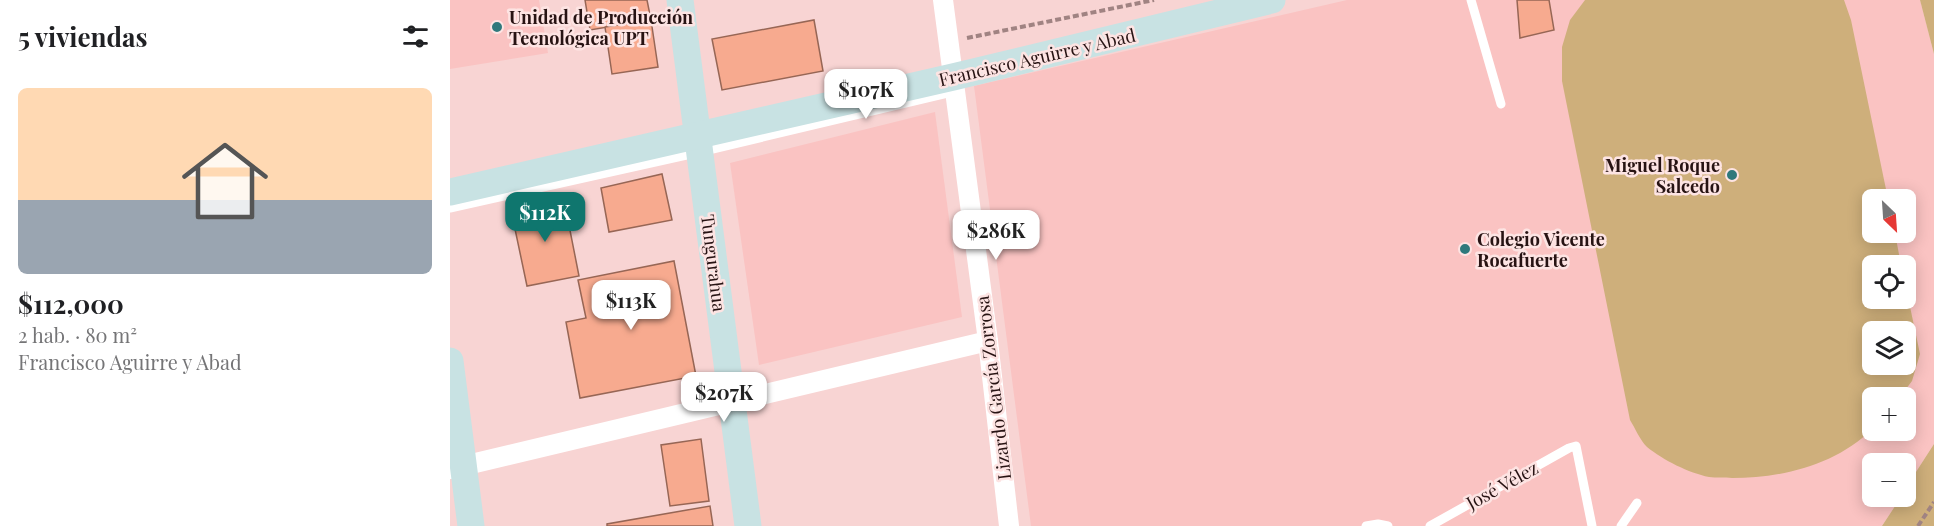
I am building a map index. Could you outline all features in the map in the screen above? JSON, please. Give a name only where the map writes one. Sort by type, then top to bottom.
[{"type":"main road","name":"Tungurahua","points":[[680,0],[748,526]]},
{"type":"main road","name":"Francisco Aguirre y Abad","points":[[450,192],[699,144],[961,80],[1204,8],[1272,0]]},
{"type":"main road","points":[[450,361],[457,468],[471,526]]},
{"type":"street","name":"Lizardo García Zorrosa","points":[[943,0],[961,80],[1009,526]]},
{"type":"street","points":[[457,468],[988,341]]},
{"type":"lane","points":[[1471,0],[1501,104]]},
{"type":"lane","points":[[450,208],[699,144]]},
{"type":"lane","name":"José Vélez","points":[[1430,526],[1576,446],[1592,526]]},
{"type":"lane","points":[[1622,526],[1637,503]]},
{"type":"lane","points":[[1366,526],[1378,524],[1388,526]]},
{"type":"path","points":[[1918,526],[1934,502]]},
{"type":"shaded area","name":"Unidad de Producción Tecnológica UPT","points":[[450,0],[539,0],[548,53],[450,69]]},
{"type":"shaded area","name":"Colegio Vicente Rocafuerte","points":[[1347,0],[1920,0],[1934,54],[1934,444],[1916,472],[1916,453],[1862,453],[1862,507],[1894,507],[1882,526],[1031,526],[974,86]]},
{"type":"shaded area","name":"Miguel Roque Salcedo","points":[[1585,0],[1844,0],[1851,20],[1886,189],[1862,189],[1862,243],[1897,243],[1899,255],[1862,255],[1862,309],[1910,309],[1913,321],[1862,321],[1862,375],[1914,375],[1908,387],[1862,387],[1862,438],[1858,441],[1842,452],[1807,467],[1770,475],[1732,478],[1701,475],[1668,461],[1647,447],[1630,420],[1562,81],[1562,47],[1570,20]]},
{"type":"shaded area","points":[[1920,0],[1934,0],[1934,54]]},
{"type":"shaded area","points":[[935,112],[962,317],[759,365],[730,163]]},
{"type":"shaded area","name":"Miguel Roque Salcedo","points":[[1916,335],[1920,354],[1916,368]]},
{"type":"shaded area","points":[[1934,444],[1934,526],[1882,526],[1894,507],[1916,507],[1916,472]]},
{"type":"building","points":[[585,0],[647,0],[651,20],[590,30]]},
{"type":"building","points":[[1517,0],[1549,0],[1554,30],[1520,38]]},
{"type":"building","points":[[651,20],[658,67],[612,74],[605,27]]},
{"type":"building","points":[[814,20],[823,71],[722,90],[712,39]]},
{"type":"building","points":[[662,174],[672,220],[609,232],[601,188]]},
{"type":"building","points":[[564,200],[579,276],[527,286],[511,210]]},
{"type":"building","points":[[674,261],[696,376],[580,398],[566,322],[586,318],[578,280]]},
{"type":"building","points":[[701,439],[709,501],[670,506],[661,445]]},
{"type":"building","points":[[710,506],[713,526],[607,526],[607,524]]},
{"type":"place","name":"Unidad de Producción Tecnológica UPT","points":[[497,27]]},
{"type":"place","name":"Miguel Roque Salcedo","points":[[1732,175]]},
{"type":"place","name":"Colegio Vicente Rocafuerte","points":[[1465,249]]}]
